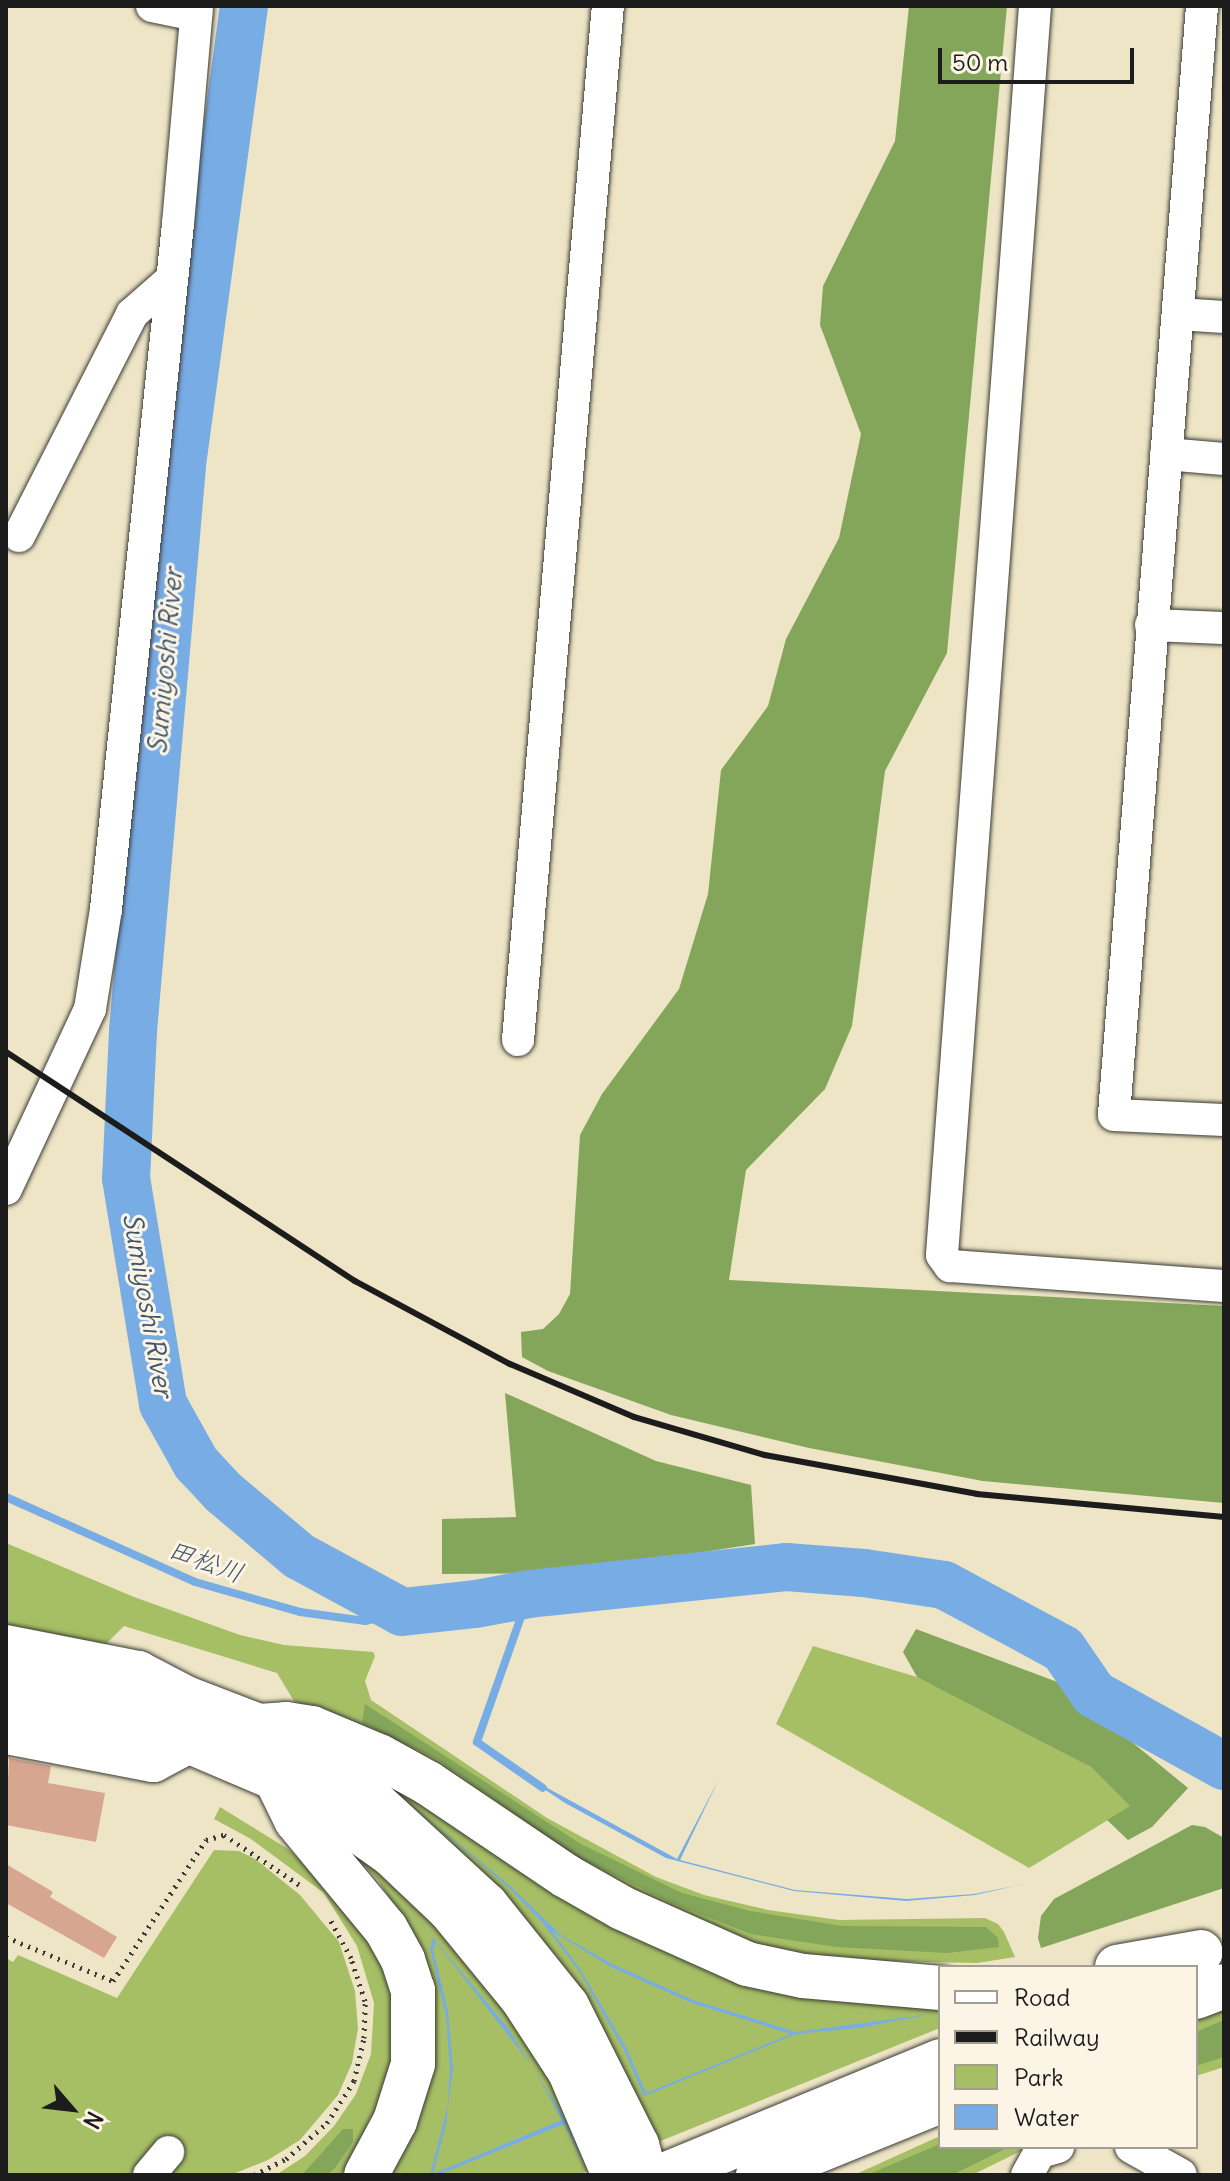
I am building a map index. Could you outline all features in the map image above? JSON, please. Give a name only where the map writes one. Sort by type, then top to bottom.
[{"type":"highway","points":[[6,1647],[138,1673],[186,1698],[259,1726],[293,1753],[374,1802],[486,1905],[567,2006],[637,2145],[645,2175]]},
{"type":"highway","points":[[6,1671],[137,1695],[186,1698]]},
{"type":"highway","points":[[6,1691],[162,1720],[188,1741],[298,1788],[391,1854],[450,1910],[522,1998],[570,2072],[614,2175]]},
{"type":"highway","points":[[6,1712],[159,1741],[188,1741]]},
{"type":"highway","points":[[259,1726],[286,1724],[312,1728],[379,1756],[428,1783],[589,1889],[686,1939],[747,1964],[816,1977],[938,1988]]},
{"type":"highway","points":[[6,1732],[153,1760],[188,1741]]},
{"type":"highway","points":[[277,1781],[296,1820],[386,1929],[403,1960],[413,1990],[413,2064],[395,2121],[366,2175]]},
{"type":"highway","points":[[1152,1965],[1204,1962],[1198,1988]]},
{"type":"highway","points":[[664,2175],[938,2062]]},
{"type":"highway","points":[[758,2175],[938,2102]]},
{"type":"highway","points":[[814,2175],[938,2117]]},
{"type":"street","points":[[6,1189],[90,1009],[121,789],[196,10],[152,6]]},
{"type":"street","points":[[518,1040],[608,6]]},
{"type":"street","points":[[1035,6],[942,1255],[950,1266],[1224,1286]]},
{"type":"street","points":[[1202,6],[1114,1115],[1224,1120]]},
{"type":"street","points":[[19,536],[132,314],[172,279]]},
{"type":"street","points":[[1178,314],[1224,317]]},
{"type":"street","points":[[1166,454],[1224,459]]},
{"type":"street","points":[[1151,625],[1224,628]]},
{"type":"street","points":[[1027,2175],[1040,2152],[1051,2149]]},
{"type":"street","points":[[1135,2149],[1181,2175]]},
{"type":"path","points":[[6,1937],[113,1981],[206,1840],[224,1835],[296,1879],[304,1889]]},
{"type":"path","points":[[254,2175],[286,2159],[327,2123],[354,2081],[364,2038],[365,2001],[351,1958],[321,1909]]},
{"type":"green space","points":[[909,6],[1007,6],[947,653],[885,771],[852,1026],[825,1089],[746,1170],[729,1280],[1224,1306],[1224,1503],[983,1481],[809,1448],[671,1415],[548,1371],[522,1357],[521,1332],[543,1329],[559,1314],[570,1294],[580,1135],[602,1094],[679,989],[708,894],[721,770],[768,706],[786,639],[839,538],[861,434],[820,325],[823,286],[895,141]]},
{"type":"green space","points":[[505,1393],[656,1461],[751,1485],[755,1544],[569,1573],[442,1574],[442,1519],[516,1517]]},
{"type":"green space","points":[[6,1543],[134,1597],[240,1635],[284,1645],[373,1652],[375,1656],[365,1681],[371,1700],[547,1818],[656,1877],[704,1895],[768,1910],[839,1920],[985,1918],[998,1924],[1015,1957],[977,1963],[835,1960],[757,1944],[669,1914],[321,1713],[294,1701],[277,1673],[124,1626],[96,1654],[6,1636]]},
{"type":"green space","points":[[916,1629],[1060,1683],[1188,1788],[1152,1827],[1128,1840],[1107,1820],[1130,1806],[1091,1767],[917,1677],[903,1652]]},
{"type":"green space","points":[[813,1646],[917,1677],[1022,1728],[1091,1767],[1131,1806],[1029,1868],[776,1724]]},
{"type":"green space","points":[[365,1704],[581,1844],[682,1893],[750,1911],[842,1926],[986,1927],[998,1938],[999,1947],[947,1953],[836,1947],[751,1934],[669,1902],[572,1854],[437,1759],[362,1723]]},
{"type":"green space","points":[[381,1780],[629,1936],[691,1963],[938,1998],[938,2029],[653,2144]]},
{"type":"green space","points":[[220,1807],[288,1849],[348,1902],[385,1957],[397,1999],[396,2067],[366,2143],[341,2175],[276,2175],[305,2156],[334,2126],[356,2094],[371,2054],[374,2003],[357,1946],[324,1893],[251,1839],[214,1819]]},
{"type":"green space","points":[[1192,1825],[1205,1827],[1224,1838],[1224,1888],[1041,1948],[1038,1938],[1041,1916],[1054,1899]]},
{"type":"green space","points":[[214,1850],[239,1851],[255,1859],[300,1895],[339,1942],[355,1991],[358,2028],[352,2063],[338,2095],[300,2140],[268,2160],[231,2175],[6,2175],[6,1958],[13,1962],[18,1955],[117,1998]]},
{"type":"green space","points":[[364,1853],[414,1894],[533,2043],[598,2167],[577,2175],[382,2175],[407,1926],[378,1880],[359,1859]]},
{"type":"green space","points":[[1224,2008],[1224,2067],[1198,2075],[1198,2019]]},
{"type":"green space","points":[[1224,2020],[1224,2057],[1198,2065],[1198,2031]]},
{"type":"green space","points":[[343,2129],[353,2129],[353,2142],[335,2168],[327,2175],[302,2175]]},
{"type":"green space","points":[[938,2137],[938,2149],[1025,2149],[972,2175],[854,2175]]},
{"type":"green space","points":[[938,2145],[938,2149],[1005,2149],[952,2175],[867,2175]]},
{"type":"water","points":[[520,1773],[677,1859],[719,1779],[680,1860],[795,1890],[907,1899],[974,1894],[1024,1884],[975,1895],[906,1901],[794,1891],[666,1858],[565,1803]]},
{"type":"water","points":[[410,1804],[508,1884],[561,1935],[612,1964],[693,2000],[796,2032],[931,2014],[858,2028],[796,2034],[644,2096],[624,2050],[579,1971],[542,1922],[506,1885]],"holes":[[[552,1931],[611,1967],[692,2003],[791,2034],[646,2093],[627,2049],[580,1969]]]},
{"type":"water","points":[[377,1870],[508,2028],[531,2064],[436,1942],[433,1949],[448,2011],[453,2069],[446,2124],[433,2174],[562,2120],[534,2070],[563,2116],[586,2170],[564,2124],[438,2175],[430,2175],[448,2105],[450,2069],[446,2016],[430,1948],[433,1938]]},
{"type":"building","points":[[9,1758],[51,1766],[48,1783],[105,1793],[96,1842],[6,1825]]},
{"type":"building","points":[[6,1864],[53,1892],[50,1897],[117,1937],[104,1958],[6,1903]]},
{"type":"waterway","name":"Sumiyoshi River","points":[[244,6],[182,466],[133,1031],[126,1178],[163,1404],[196,1463],[223,1492],[299,1556],[402,1612],[476,1604],[529,1594],[786,1567],[864,1573],[944,1585],[1063,1649],[1094,1694],[1224,1766]]},
{"type":"waterway","name":"田松川","points":[[6,1497],[195,1582],[300,1612],[365,1621],[402,1612]]},
{"type":"waterway","points":[[529,1594],[477,1742],[543,1788]]},
{"type":"railway","points":[[6,1052],[355,1281],[510,1364],[634,1417],[765,1455],[977,1494],[1224,1517]]}]
